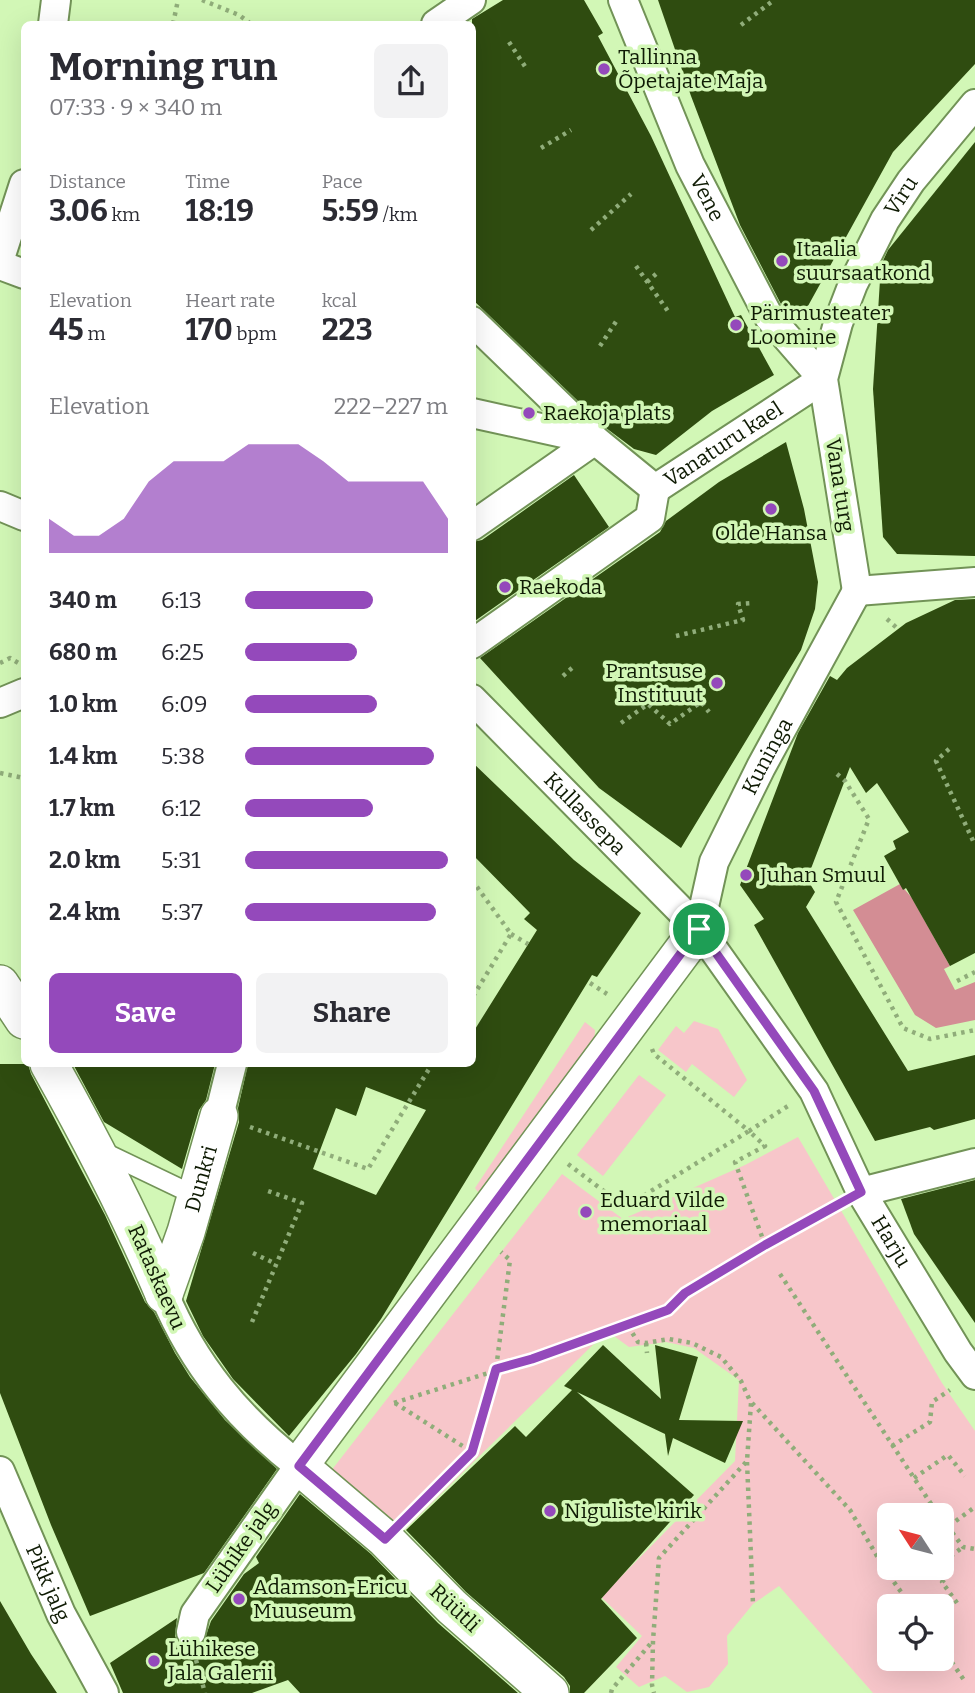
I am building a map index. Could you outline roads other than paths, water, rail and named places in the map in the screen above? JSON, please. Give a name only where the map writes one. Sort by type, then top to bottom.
[{"type":"street","points":[[54,21],[57,0]]},
{"type":"street","points":[[440,21],[471,0]]},
{"type":"street","name":"Vene","points":[[623,0],[690,165],[769,317],[823,379]]},
{"type":"street","name":"Viru","points":[[823,379],[838,323],[853,284],[885,220],[911,181],[975,104]]},
{"type":"street","points":[[21,194],[0,260],[21,272]]},
{"type":"street","points":[[476,325],[595,439]]},
{"type":"street","name":"Vanaturu kael","points":[[595,439],[655,489],[823,379]]},
{"type":"street","name":"Vana turg","points":[[823,379],[857,591]]},
{"type":"street","points":[[476,414],[595,439]]},
{"type":"street","points":[[476,523],[595,439]]},
{"type":"street","points":[[476,641],[650,518],[655,489]]},
{"type":"street","points":[[0,506],[21,515]]},
{"type":"street","points":[[857,591],[975,582]]},
{"type":"street","name":"Kuninga","points":[[699,929],[714,862],[761,767],[857,591]]},
{"type":"street","points":[[0,702],[21,683]]},
{"type":"street","name":"Kullassepa","points":[[476,703],[699,929]]},
{"type":"street","points":[[299,1466],[699,929]]},
{"type":"street","name":"Harju","points":[[699,929],[814,1091],[861,1192],[958,1352],[975,1375]]},
{"type":"street","points":[[0,984],[21,1016]]},
{"type":"street","name":"Rataskaevu","points":[[51,1067],[96,1148],[135,1227],[178,1326],[219,1390],[271,1445],[299,1466]]},
{"type":"street","name":"Dunkri","points":[[164,1294],[196,1196],[231,1067]]},
{"type":"street","points":[[861,1192],[975,1163]]},
{"type":"street","name":"Rüütli","points":[[299,1466],[385,1539],[452,1607],[550,1693]]},
{"type":"street","name":"Lühike jalg","points":[[191,1632],[195,1614],[207,1595],[299,1466]]},
{"type":"street","name":"Pikk jalg","points":[[0,1471],[61,1615],[104,1693]]},
{"type":"lane","points":[[96,1148],[196,1196]]},
{"type":"place","name":"Tallinna Õpetajate Maja","points":[[604,69]]},
{"type":"place","name":"Itaalia suursaatkond","points":[[782,261]]},
{"type":"place","name":"Pärimusteater Loomine","points":[[736,325]]},
{"type":"place","name":"Raekoja plats","points":[[529,413]]},
{"type":"place","name":"Olde Hansa","points":[[771,509]]},
{"type":"place","name":"Raekoda","points":[[505,587]]},
{"type":"place","name":"Prantsuse Instituut","points":[[717,683]]},
{"type":"place","name":"Juhan Smuul","points":[[746,875]]},
{"type":"place","name":"Eduard Vilde memoriaal","points":[[586,1212]]},
{"type":"place","name":"Niguliste kirik","points":[[550,1511]]},
{"type":"place","name":"Adamson-Ericu Muuseum","points":[[239,1599]]},
{"type":"place","name":"Lühikese Jala Galerii","points":[[154,1661]]}]
